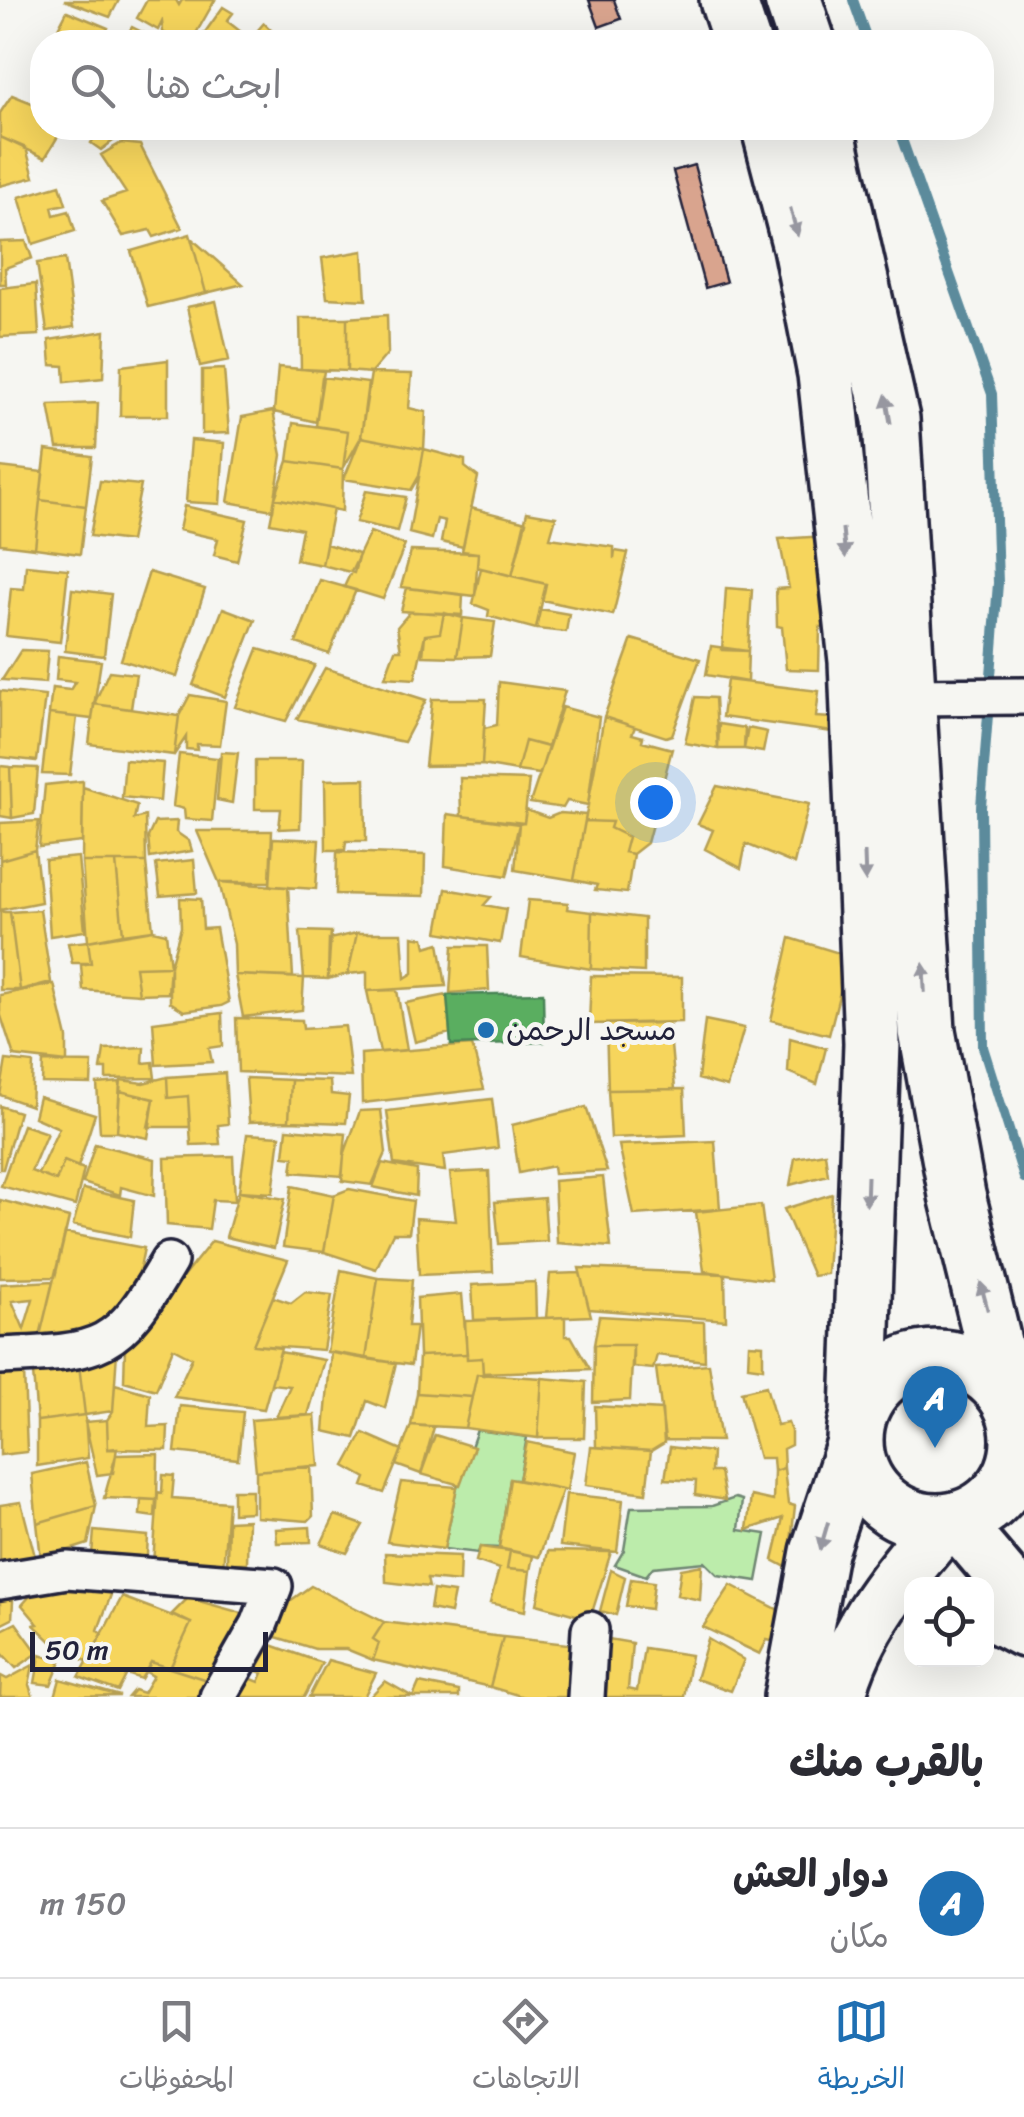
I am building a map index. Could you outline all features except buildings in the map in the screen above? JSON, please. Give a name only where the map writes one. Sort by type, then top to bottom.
[{"type":"main road","points":[[728,0],[738,30]]},
{"type":"main road","points":[[792,0],[803,30]]},
{"type":"main road","points":[[773,140],[801,247],[826,374],[857,661],[872,1043],[857,1428],[868,1485],[883,1502],[922,1521],[950,1521],[977,1513],[995,1499],[1018,1459],[1016,1423],[957,1195],[927,1031],[891,418],[829,140]]},
{"type":"main road","points":[[792,1697],[819,1552],[870,1390],[888,1372],[912,1360],[937,1356],[963,1361],[986,1373],[1016,1423]]},
{"type":"main road","points":[[838,1697],[888,1618],[890,1588],[950,1521]]},
{"type":"main road","points":[[994,1613],[1024,1628]]},
{"type":"street","points":[[906,697],[1000,696]]},
{"type":"street","points":[[0,1356],[100,1346],[134,1319],[169,1261]]},
{"type":"street","points":[[950,1521],[1024,1602]]},
{"type":"street","points":[[0,1581],[67,1570],[274,1586],[259,1625],[218,1697]]},
{"type":"street","points":[[586,1697],[590,1630]]},
{"type":"green space","points":[[477,1430],[527,1437],[519,1480],[510,1480],[499,1548],[480,1547],[478,1553],[444,1549],[457,1487]]},
{"type":"green space","points":[[735,1498],[742,1500],[739,1530],[766,1534],[757,1581],[718,1575],[705,1562],[653,1567],[646,1576],[615,1565],[624,1550],[631,1507],[712,1506]]},
{"type":"waterway","points":[[853,0],[864,30]]},
{"type":"waterway","points":[[902,140],[992,394],[998,583],[981,807],[983,1047],[1024,1178]]},
{"type":"place","name":"مسجد الرحمن","points":[[486,1030]]},
{"type":"place","name":"دوار العش","points":[[935,1448]]}]
